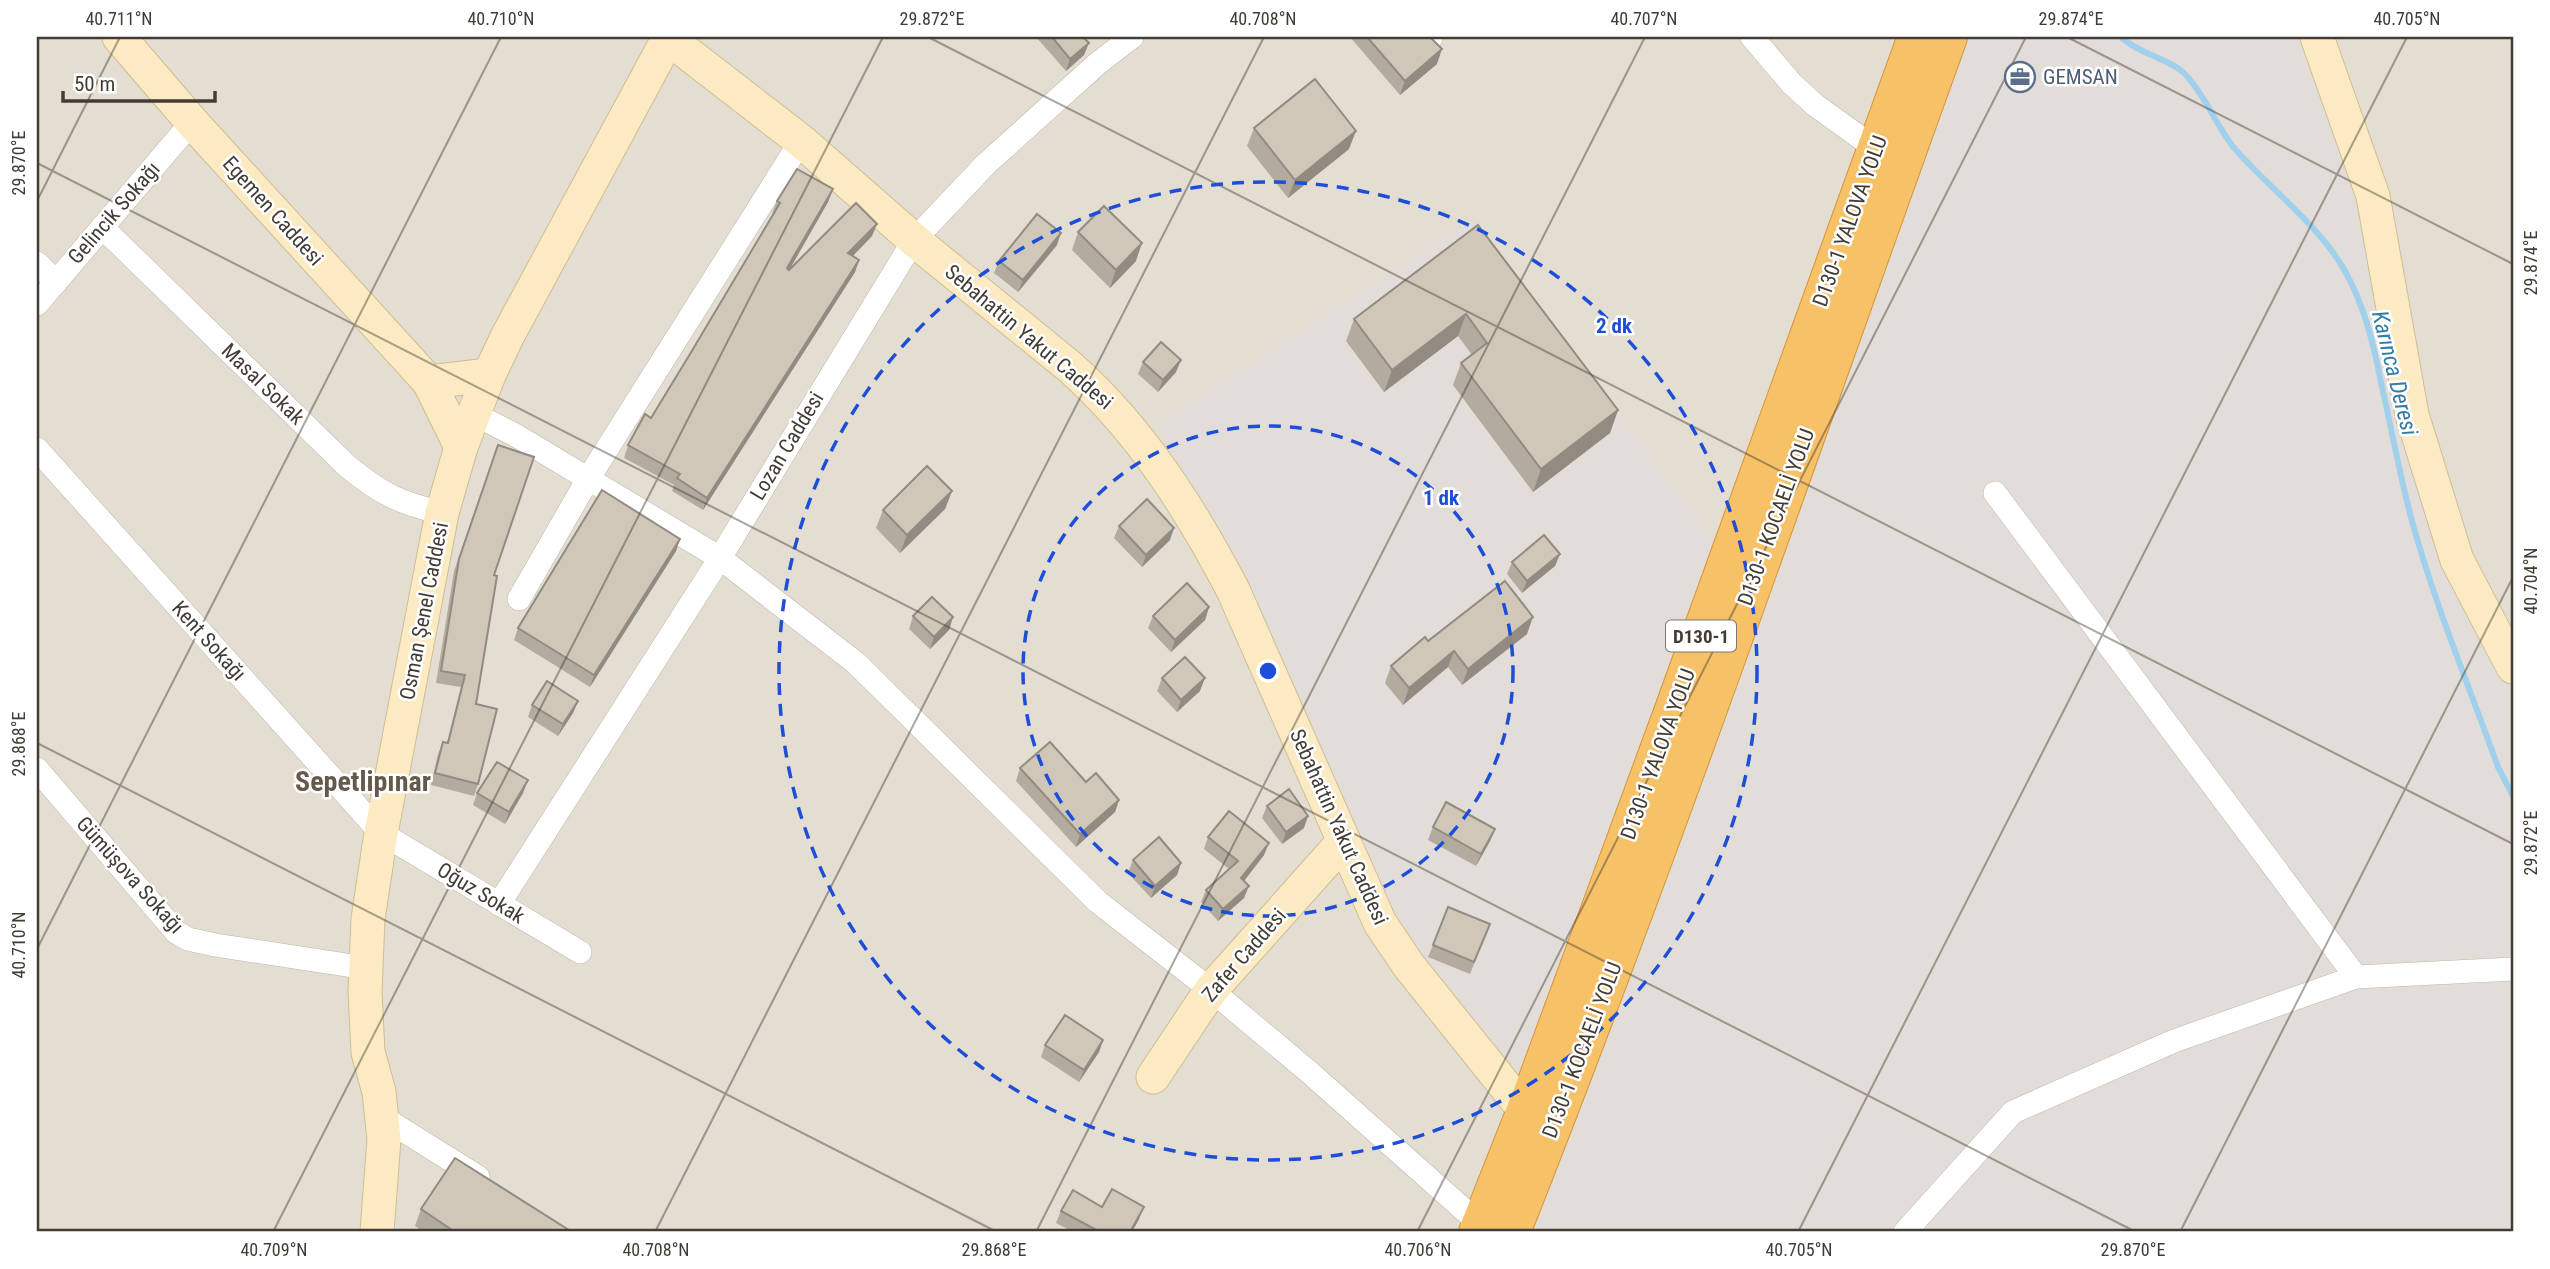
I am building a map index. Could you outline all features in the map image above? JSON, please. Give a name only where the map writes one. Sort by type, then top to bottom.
[{"type":"highway","name":"D130-1 YALOVA YOLU","points":[[1472,1227],[1675,707],[1917,37]]},
{"type":"highway","name":"D130-1 KOCAELİ YOLU","points":[[1511,1232],[1587,1041],[1672,810],[1948,37]]},
{"type":"street","name":"Egemen Caddesi","points":[[119,37],[192,122],[429,382],[461,447]]},
{"type":"street","name":"Sebahattin Yakut Caddesi","points":[[668,37],[801,141],[914,240],[1092,386],[1147,450],[1211,547],[1233,590],[1380,923],[1394,946],[1521,1106]]},
{"type":"street","name":"Osman Şenel Caddesi","points":[[377,1232],[384,1139],[379,1093],[368,1052],[368,919],[442,513],[461,447],[489,375],[537,279],[668,37]]},
{"type":"street","name":"Lozan Caddesi","points":[[499,904],[720,558],[914,240],[986,164],[1097,64],[1132,37]]},
{"type":"street","points":[[1752,37],[1791,84],[1876,149]]},
{"type":"street","points":[[2317,37],[2373,196],[2412,415],[2457,560],[2513,667]]},
{"type":"street","name":"Gelincik Sokağı","points":[[37,304],[192,122]]},
{"type":"street","points":[[519,599],[588,479],[801,141]]},
{"type":"street","name":"Masal Sokak","points":[[102,227],[347,466],[386,495],[407,505],[442,513]]},
{"type":"street","points":[[37,263],[56,282]]},
{"type":"street","points":[[429,382],[489,375]]},
{"type":"street","points":[[474,414],[720,558],[856,663],[1098,902],[1211,990],[1308,1071],[1472,1227]]},
{"type":"street","name":"Kent Sokağı","points":[[37,449],[382,833]]},
{"type":"street","points":[[1995,493],[2356,977]]},
{"type":"street","name":"Gümüşova Sokağı","points":[[37,769],[176,932],[188,939],[215,945],[366,968]]},
{"type":"street","name":"Oğuz Sokak","points":[[382,833],[580,952]]},
{"type":"street","name":"Zafer Caddesi","points":[[1153,1077],[1211,990],[1344,841]]},
{"type":"street","points":[[1905,1232],[2013,1112],[2174,1041],[2356,977],[2513,969]]},
{"type":"street","points":[[382,1117],[498,1189]]},
{"type":"shaded area","points":[[37,37],[2513,37],[2513,1232],[37,1232]]},
{"type":"shaded area","points":[[1917,37],[2317,37],[2412,415],[2513,667],[2513,1232],[1472,1232],[1481,1176],[1516,1066],[1414,952],[1392,916],[1292,678],[1229,554],[1157,425],[1470,220],[1728,557]]},
{"type":"building","points":[[1052,37],[1083,37],[1089,43],[1070,59]]},
{"type":"building","points":[[1367,37],[1430,37],[1442,49],[1405,81]]},
{"type":"building","points":[[1315,79],[1356,131],[1295,180],[1254,128]]},
{"type":"building","points":[[797,169],[833,189],[787,268],[789,270],[856,203],[877,224],[848,253],[859,260],[707,498],[677,478],[680,474],[628,445],[645,414],[651,418],[780,203],[777,201]]},
{"type":"building","points":[[1104,206],[1142,243],[1116,270],[1078,232]]},
{"type":"building","points":[[1037,214],[1061,233],[1023,280],[999,261]]},
{"type":"building","points":[[1478,225],[1618,410],[1541,469],[1461,363],[1487,343],[1466,314],[1392,370],[1354,319]]},
{"type":"building","points":[[1161,342],[1181,360],[1163,380],[1143,362]]},
{"type":"building","points":[[498,445],[534,457],[494,575],[497,576],[476,704],[497,709],[478,784],[435,773],[443,742],[448,743],[465,675],[441,671],[459,559]]},
{"type":"building","points":[[927,466],[952,491],[907,535],[883,510]]},
{"type":"building","points":[[602,490],[680,539],[594,675],[518,628]]},
{"type":"building","points":[[1147,499],[1174,528],[1146,555],[1119,526]]},
{"type":"building","points":[[1544,535],[1560,554],[1527,581],[1512,562]]},
{"type":"building","points":[[1505,581],[1533,617],[1468,669],[1454,651],[1409,688],[1391,666],[1425,637],[1428,641]]},
{"type":"building","points":[[1187,583],[1209,607],[1175,640],[1153,616]]},
{"type":"building","points":[[932,597],[953,617],[934,637],[913,616]]},
{"type":"building","points":[[1185,657],[1205,678],[1181,700],[1162,678]]},
{"type":"building","points":[[547,681],[578,701],[563,724],[532,705]]},
{"type":"building","points":[[1050,742],[1086,782],[1096,773],[1119,800],[1080,834],[1020,768]]},
{"type":"building","points":[[497,762],[528,780],[509,812],[477,793]]},
{"type":"building","points":[[1289,789],[1308,816],[1286,832],[1267,806]]},
{"type":"building","points":[[1446,802],[1495,829],[1481,854],[1433,827]]},
{"type":"building","points":[[1229,811],[1269,843],[1241,878],[1249,886],[1223,909],[1206,890],[1238,861],[1208,837]]},
{"type":"building","points":[[1159,837],[1181,863],[1155,886],[1133,860]]},
{"type":"building","points":[[1448,907],[1490,924],[1474,962],[1433,945]]},
{"type":"building","points":[[1065,1015],[1103,1040],[1084,1070],[1045,1045]]},
{"type":"building","points":[[455,1158],[572,1232],[455,1232],[421,1209]]},
{"type":"building","points":[[1112,1189],[1144,1207],[1130,1232],[1100,1232],[1061,1211],[1073,1190],[1102,1207]]},
{"type":"waterway","name":"Karınca Deresi","points":[[2121,37],[2185,74],[2235,149],[2322,238],[2345,271],[2358,299],[2372,342],[2421,552],[2498,767],[2513,796]]},
{"type":"place","name":"GEMSAN","points":[[2020,77]]},
{"type":"district","name":"Sepetlipınar","points":[[363,781]]}]
